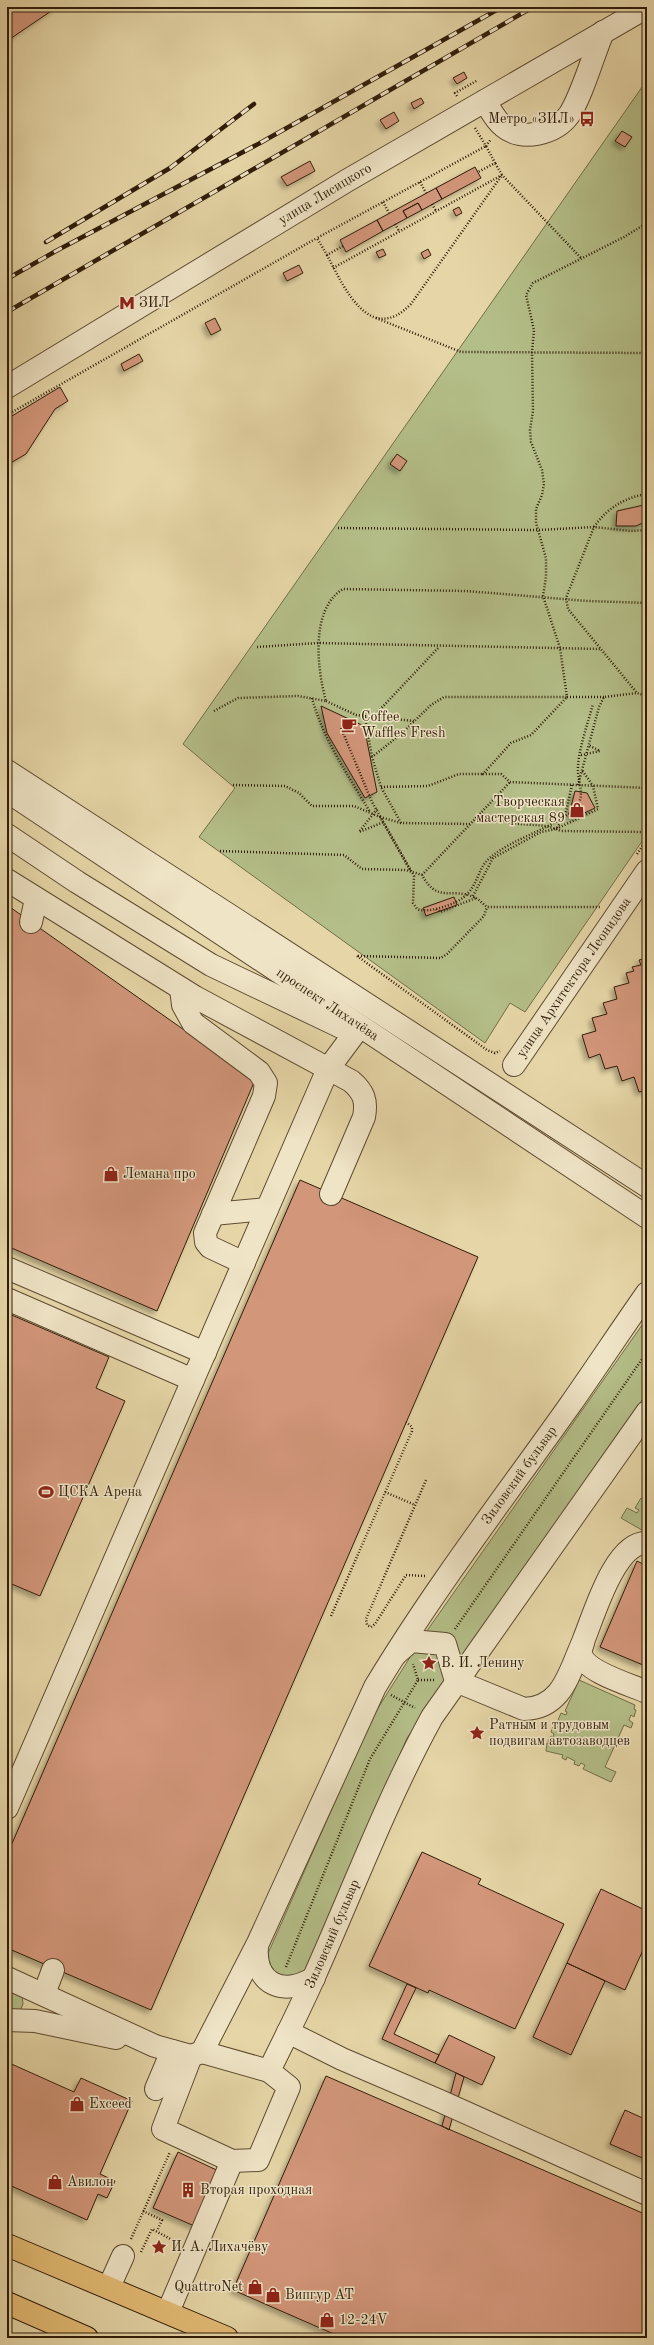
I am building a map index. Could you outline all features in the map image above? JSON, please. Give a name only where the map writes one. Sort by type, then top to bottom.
[{"type":"main road","points":[[7,2245],[227,2338]]},
{"type":"main road","points":[[7,2303],[87,2338]]},
{"type":"street","name":"улица Лисицкого","points":[[7,386],[348,180],[646,7]]},
{"type":"street","points":[[485,101],[495,117],[510,131],[528,135],[552,128],[562,122],[574,105],[603,32]]},
{"type":"street","name":"проспект Лихачёва","points":[[7,771],[647,1186]]},
{"type":"street","name":"проспект Лихачёва","points":[[7,791],[647,1217]]},
{"type":"street","points":[[7,835],[77,882],[211,965],[363,1038],[328,1069],[7,1808]]},
{"type":"street","points":[[7,880],[181,989],[328,1069],[360,1089],[366,1106],[364,1117],[331,1194]]},
{"type":"street","name":"улица Архитектора Леонидова","points":[[509,1056],[643,887]]},
{"type":"street","points":[[31,922],[36,899]]},
{"type":"street","points":[[181,989],[183,1005],[193,1023],[259,1072],[266,1083],[264,1096],[205,1233],[206,1242],[215,1250],[244,1263]]},
{"type":"street","points":[[213,1214],[267,1209]]},
{"type":"street","points":[[7,1268],[205,1353]]},
{"type":"street","name":"Зиловский бульвар","points":[[170,2132],[180,2051],[257,1946],[375,1687],[392,1658],[493,1510],[570,1405],[647,1293]]},
{"type":"street","points":[[7,1299],[193,1380]]},
{"type":"street","name":"Зиловский бульвар","points":[[269,2071],[314,1978],[369,1846],[404,1768],[432,1717],[647,1412]]},
{"type":"street","points":[[456,1681],[524,1709],[536,1709],[548,1704],[557,1697],[617,1562],[627,1551],[637,1545],[647,1543]]},
{"type":"street","points":[[584,1639],[581,1653],[584,1662],[594,1669],[647,1692]]},
{"type":"street","name":"Зиловский бульвар","points":[[392,1658],[410,1641],[445,1644],[456,1681]]},
{"type":"street","points":[[7,1762],[30,1757]]},
{"type":"street","points":[[257,1946],[256,1959],[259,1970],[269,1981],[278,1986],[289,1988],[302,1985],[314,1978]]},
{"type":"street","points":[[15,2020],[32,2015],[37,2008],[40,1992],[53,1970]]},
{"type":"street","points":[[7,1978],[132,2036],[180,2051]]},
{"type":"street","points":[[15,2020],[180,2051],[269,2071],[289,2087],[258,2160],[232,2161],[170,2132]]},
{"type":"street","points":[[288,2032],[342,2059],[447,2104],[647,2194]]},
{"type":"street","points":[[156,2089],[180,2051]]},
{"type":"street","points":[[168,2312],[232,2161]]},
{"type":"street","points":[[109,2287],[132,2255]]},
{"type":"path","points":[[7,415],[317,238],[486,146],[502,175],[581,258]]},
{"type":"path","points":[[478,172],[495,163]]},
{"type":"path","points":[[333,268],[502,175]]},
{"type":"path","points":[[368,314],[384,318],[399,314],[410,304],[502,175]]},
{"type":"path","points":[[420,182],[426,193]]},
{"type":"path","points":[[383,202],[389,214]]},
{"type":"path","points":[[432,204],[436,211]]},
{"type":"path","points":[[567,697],[560,648],[543,596],[546,577],[546,558],[536,523],[536,509],[542,495],[544,484],[542,470],[531,442],[530,430],[533,411],[532,352],[534,330],[526,295],[528,288],[533,283],[624,237],[647,223]]},
{"type":"path","points":[[396,224],[399,232]]},
{"type":"path","points":[[317,238],[352,300],[368,314],[461,352],[647,353]]},
{"type":"path","points":[[326,255],[343,246]]},
{"type":"path","points":[[647,494],[617,504],[605,513],[594,528],[566,598],[568,609],[601,649],[637,692],[647,696]]},
{"type":"path","points":[[338,528],[539,530],[594,528],[630,531],[647,530]]},
{"type":"path","points":[[326,701],[319,670],[318,643],[324,612],[336,594],[343,589],[466,591],[647,603]]},
{"type":"path","points":[[257,647],[318,643],[439,647],[601,649]]},
{"type":"path","points":[[373,717],[439,647]]},
{"type":"path","points":[[372,757],[438,700],[444,697],[604,697],[637,692]]},
{"type":"path","points":[[214,711],[238,698],[298,696],[326,701],[364,717],[414,721]]},
{"type":"path","points":[[483,774],[511,743],[531,735],[567,697]]},
{"type":"path","points":[[578,785],[599,706],[604,697]]},
{"type":"path","points":[[312,698],[318,719],[327,738],[370,812]]},
{"type":"path","points":[[341,728],[360,775],[414,876],[415,906],[421,910],[436,909],[455,902],[470,892],[490,857],[576,808],[582,793],[578,773],[593,704]]},
{"type":"path","points":[[364,717],[372,757],[381,787],[401,823]]},
{"type":"path","points":[[581,755],[600,751],[588,745]]},
{"type":"path","points":[[436,909],[440,912],[475,897],[493,858],[541,832],[556,829],[597,811],[599,806],[593,786],[582,770]]},
{"type":"path","points":[[381,787],[428,786],[459,774],[501,774],[510,782],[647,788]]},
{"type":"path","points":[[422,875],[510,782]]},
{"type":"path","points":[[234,785],[285,786],[299,793],[312,806],[354,806],[380,817],[401,823],[470,824]]},
{"type":"path","points":[[556,829],[565,816],[572,785]]},
{"type":"path","points":[[377,809],[359,832],[384,822]]},
{"type":"path","points":[[480,814],[494,816],[513,823],[548,825],[561,831],[647,832]]},
{"type":"path","points":[[380,817],[410,871]]},
{"type":"path","points":[[220,852],[344,855],[362,869],[410,871],[422,875],[427,885],[440,894],[475,897],[487,907],[601,907]]},
{"type":"path","points":[[487,907],[484,916],[447,954],[441,958],[357,956],[487,1050],[509,1056]]},
{"type":"path","points":[[331,1616],[412,1431],[412,1427],[406,1422]]},
{"type":"path","points":[[425,1576],[410,1574],[406,1575],[375,1624],[371,1627],[367,1625],[366,1619],[426,1480]]},
{"type":"path","points":[[385,1492],[415,1505]]},
{"type":"path","points":[[375,1687],[432,1717]]},
{"type":"path","points":[[132,2255],[143,2212],[170,2132]]},
{"type":"path","points":[[143,2212],[162,2220],[157,2231]]},
{"type":"path","points":[[132,2255],[152,2229],[177,2241],[174,2247]]},
{"type":"green space","points":[[647,80],[647,834],[525,1012],[510,1003],[485,1043],[199,837],[235,788],[183,744]]},
{"type":"green space","points":[[647,1318],[647,1393],[407,1738],[304,1977],[280,1980],[266,1958],[373,1716],[424,1635]]},
{"type":"green space","points":[[641,1498],[647,1502],[647,1533],[621,1518],[627,1508],[637,1513],[639,1510],[635,1508]]},
{"type":"green space","points":[[579,1680],[635,1705],[634,1709],[636,1710],[634,1717],[631,1715],[629,1720],[633,1723],[631,1728],[624,1725],[605,1767],[616,1772],[611,1782],[583,1769],[585,1765],[581,1763],[579,1766],[574,1764],[575,1761],[567,1757],[566,1760],[562,1758],[563,1755],[546,1751],[547,1743],[550,1744],[548,1741],[554,1734],[551,1732],[553,1727],[556,1728],[560,1721],[558,1720],[561,1713],[566,1715],[567,1712],[565,1711]]},
{"type":"green space","points":[[7,1988],[22,1996],[23,2004],[20,2011],[7,2014]]},
{"type":"building","points":[[7,7],[57,7],[7,41]]},
{"type":"building","points":[[464,72],[467,78],[457,84],[453,78]]},
{"type":"building","points":[[421,98],[424,103],[414,109],[411,103]]},
{"type":"building","points":[[394,112],[399,121],[386,129],[380,120]]},
{"type":"building","points":[[622,131],[632,137],[625,147],[615,141]]},
{"type":"building","points":[[310,161],[315,171],[287,186],[281,177]]},
{"type":"building","points":[[475,167],[481,178],[442,199],[436,188]]},
{"type":"building","points":[[436,188],[442,199],[422,210],[418,203],[403,211],[407,218],[383,231],[377,220]]},
{"type":"building","points":[[418,203],[422,210],[407,218],[403,211]]},
{"type":"building","points":[[459,207],[462,213],[456,216],[453,210]]},
{"type":"building","points":[[377,220],[383,231],[346,252],[340,240]]},
{"type":"building","points":[[383,249],[386,255],[379,258],[376,252]]},
{"type":"building","points":[[428,249],[431,255],[424,259],[421,253]]},
{"type":"building","points":[[299,265],[303,273],[287,281],[283,273]]},
{"type":"building","points":[[215,318],[221,330],[211,335],[205,323]]},
{"type":"building","points":[[139,354],[143,361],[124,371],[121,364]]},
{"type":"building","points":[[60,387],[68,401],[55,409],[26,454],[7,465],[7,419]]},
{"type":"building","points":[[397,454],[407,461],[400,471],[390,464]]},
{"type":"building","points":[[644,505],[647,521],[636,526],[616,526],[617,511]]},
{"type":"building","points":[[321,706],[364,726],[377,792],[365,798],[327,733]]},
{"type":"building","points":[[575,791],[587,793],[595,808],[574,818],[569,815]]},
{"type":"building","points":[[454,897],[457,905],[426,916],[423,908]]},
{"type":"building","name":"Лемана про","points":[[7,905],[255,1080],[157,1311],[7,1246]]},
{"type":"building","points":[[647,958],[647,1090],[639,1092],[634,1077],[622,1081],[617,1066],[605,1069],[600,1054],[589,1058],[582,1035],[596,1031],[592,1018],[607,1014],[603,1003],[617,999],[614,987],[629,983],[626,973],[634,971],[632,967],[641,965],[639,960]]},
{"type":"building","points":[[300,1180],[478,1257],[151,2010],[7,1948],[7,1855]]},
{"type":"building","name":"ЦСКА Арена","points":[[7,1313],[109,1357],[96,1388],[125,1401],[40,1596],[7,1582]]},
{"type":"building","points":[[637,1561],[647,1566],[647,1655],[643,1665],[600,1647]]},
{"type":"building","points":[[422,1852],[481,1879],[478,1884],[564,1924],[515,2029],[429,1990],[428,1993],[369,1966]]},
{"type":"building","points":[[601,1889],[647,1911],[647,1952],[643,1950],[625,1990],[567,1963]]},
{"type":"building","points":[[567,1963],[605,1981],[571,2055],[533,2037]]},
{"type":"building","points":[[407,1984],[416,1988],[394,2034],[439,2055],[435,2063],[382,2039]]},
{"type":"building","points":[[449,2035],[495,2057],[482,2085],[435,2063]]},
{"type":"building","points":[[7,2062],[74,2092],[81,2078],[132,2101],[100,2174],[115,2181],[107,2198],[98,2194],[87,2220],[7,2184]]},
{"type":"building","points":[[456,2073],[464,2077],[449,2130],[442,2126]]},
{"type":"building","points":[[326,2076],[647,2215],[647,2338],[343,2338],[233,2290]]},
{"type":"building","points":[[625,2110],[647,2120],[647,2160],[610,2144]]},
{"type":"building","name":"Вторая проходная","points":[[178,2152],[223,2173],[199,2228],[153,2208]]},
{"type":"railway","points":[[7,279],[56,251],[260,143],[502,7]]},
{"type":"railway","points":[[7,312],[533,7]]},
{"type":"railway","points":[[46,242],[170,168],[254,104]]},
{"type":"place","name":"Метро «ЗИЛ»","points":[[587,119]]},
{"type":"place","name":"ЗИЛ","points":[[127,303]]},
{"type":"place","name":"Coffee Waffles Fresh","points":[[349,725]]},
{"type":"place","name":"Творческая мастерская 89","points":[[577,810]]},
{"type":"place","name":"Лемана про","points":[[111,1174]]},
{"type":"place","name":"ЦСКА Арена","points":[[46,1492]]},
{"type":"place","name":"В. И. Ленину","points":[[429,1663]]},
{"type":"place","name":"Ратным и трудовым подвигам автозаводцев","points":[[477,1733]]},
{"type":"place","name":"Exceed","points":[[77,2104]]},
{"type":"place","name":"Авилон","points":[[55,2182]]},
{"type":"place","name":"Вторая проходная","points":[[188,2190]]},
{"type":"place","name":"И. А. Лихачёву","points":[[159,2247]]},
{"type":"place","name":"QuattroNet","points":[[255,2287]]},
{"type":"place","name":"Випгур АТ","points":[[273,2295]]},
{"type":"place","name":"12-24V","points":[[327,2320]]}]
